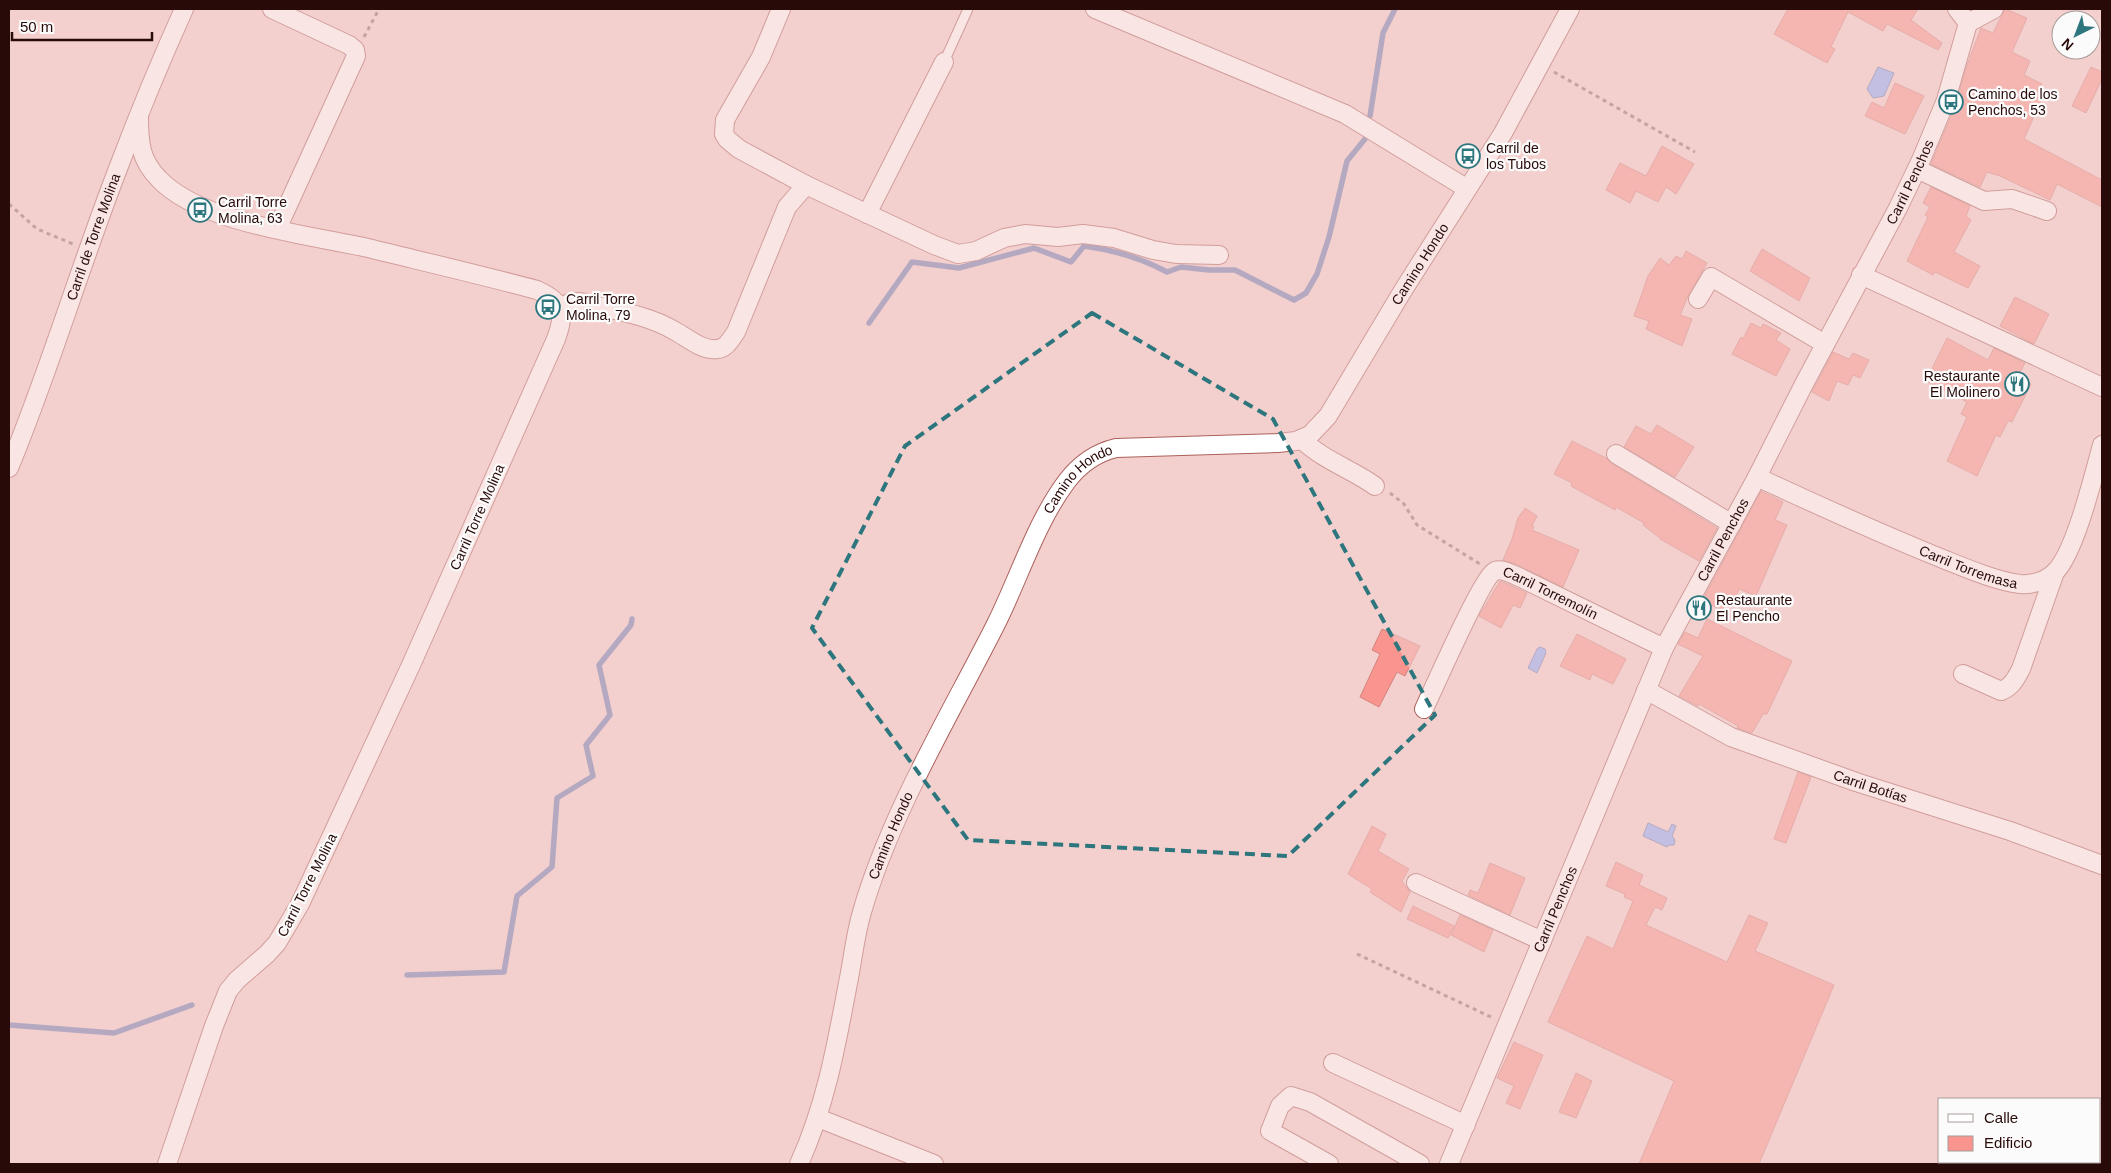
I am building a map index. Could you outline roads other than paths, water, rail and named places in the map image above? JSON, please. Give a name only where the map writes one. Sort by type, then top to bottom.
[{"type":"street","name":"Carril de Torre Molina","points":[[9,468],[122,159],[160,61],[184,9]]},
{"type":"street","points":[[272,9],[350,45],[356,56],[277,229]]},
{"type":"street","points":[[781,9],[761,57],[725,120],[724,134],[727,139],[740,149],[806,185],[934,246],[958,254],[976,250],[1004,238],[1025,234],[1058,238],[1083,234],[1114,238],[1153,250],[1176,254],[1219,255]]},
{"type":"street","points":[[1095,9],[1345,114],[1466,188]]},
{"type":"street","name":"Camino Hondo","points":[[799,1164],[818,1118],[833,1062],[862,912],[889,840],[951,710],[997,622],[1052,504],[1066,482],[1077,469],[1096,455],[1116,448],[1278,443],[1301,439],[1318,427],[1328,416],[1466,188],[1503,133],[1570,9]]},
{"type":"street","points":[[1957,9],[1968,23],[1994,9]]},
{"type":"street","name":"Carril Penchos","points":[[1449,1164],[1664,648],[1757,477],[1917,169],[1946,100],[1968,23]]},
{"type":"street","points":[[867,214],[944,62]]},
{"type":"street","points":[[139,117],[139,139],[142,154],[149,166],[159,180],[175,193],[201,207],[277,229],[368,248],[537,290],[553,298],[560,307],[572,302],[580,302],[641,317],[673,329],[708,348],[718,350],[724,347],[736,332],[787,208],[806,185]]},
{"type":"street","points":[[122,159],[132,152],[149,166]]},
{"type":"street","points":[[1917,169],[1984,201],[2012,198],[2047,211]]},
{"type":"street","points":[[1861,275],[2102,388]]},
{"type":"street","points":[[1698,299],[1711,277],[1825,344]]},
{"type":"street","name":"Carril Torre Molina","points":[[167,1164],[228,991],[237,980],[277,943],[300,904],[326,851],[556,339],[562,317],[560,307]]},
{"type":"street","points":[[1301,439],[1319,454],[1375,486]]},
{"type":"street","points":[[1964,674],[2001,691],[2007,689],[2014,682],[2021,669],[2055,572],[2064,560],[2089,495],[2102,445]]},
{"type":"street","points":[[1616,454],[1732,524]]},
{"type":"street","name":"Carril Torremasa","points":[[1757,477],[1897,540],[1968,569],[2019,584],[2031,584],[2043,580],[2055,572]]},
{"type":"street","name":"Carril Torremolín","points":[[1424,709],[1468,616],[1492,573],[1500,570],[1508,572],[1664,648]]},
{"type":"street","name":"Carril Botías","points":[[1646,690],[1731,737],[1856,782],[2010,831],[2102,865]]},
{"type":"street","points":[[1416,882],[1542,941]]},
{"type":"street","points":[[1333,1063],[1466,1125]]},
{"type":"street","points":[[1329,1164],[1270,1131],[1280,1106],[1291,1096],[1310,1102],[1420,1164]]},
{"type":"street","points":[[818,1118],[934,1164]]},
{"type":"lane","points":[[944,62],[968,9]]},
{"type":"water","points":[[1878,67],[1894,73],[1884,96],[1873,98],[1867,89]]},
{"type":"water","points":[[1540,647],[1545,649],[1546,653],[1537,673],[1528,668],[1537,649]]},
{"type":"water","points":[[1648,823],[1668,832],[1672,824],[1676,826],[1672,836],[1675,840],[1674,845],[1667,847],[1643,836]]},
{"type":"waterway","points":[[1370,116],[1383,33],[1395,9]]},
{"type":"waterway","points":[[869,323],[912,262],[959,268],[1034,248],[1071,262],[1084,246],[1127,255],[1167,272],[1181,267],[1235,270],[1294,300],[1306,293],[1317,274],[1329,237],[1347,161],[1365,139]]},
{"type":"waterway","points":[[407,975],[504,972],[517,896],[552,867],[557,798],[593,776],[586,745],[610,715],[599,665],[631,625],[632,619]]},
{"type":"waterway","points":[[9,1025],[114,1033],[192,1005]]},
{"type":"place","name":"Camino de los Penchos, 53","points":[[1951,102]]},
{"type":"place","name":"Carril de los Tubos","points":[[1468,156]]},
{"type":"place","name":"Carril Torre Molina, 63","points":[[200,210]]},
{"type":"place","name":"Carril Torre Molina, 79","points":[[548,307]]},
{"type":"place","name":"Restaurante El Molinero","points":[[2017,384]]},
{"type":"place","name":"Restaurante El Pencho","points":[[1699,608]]}]
